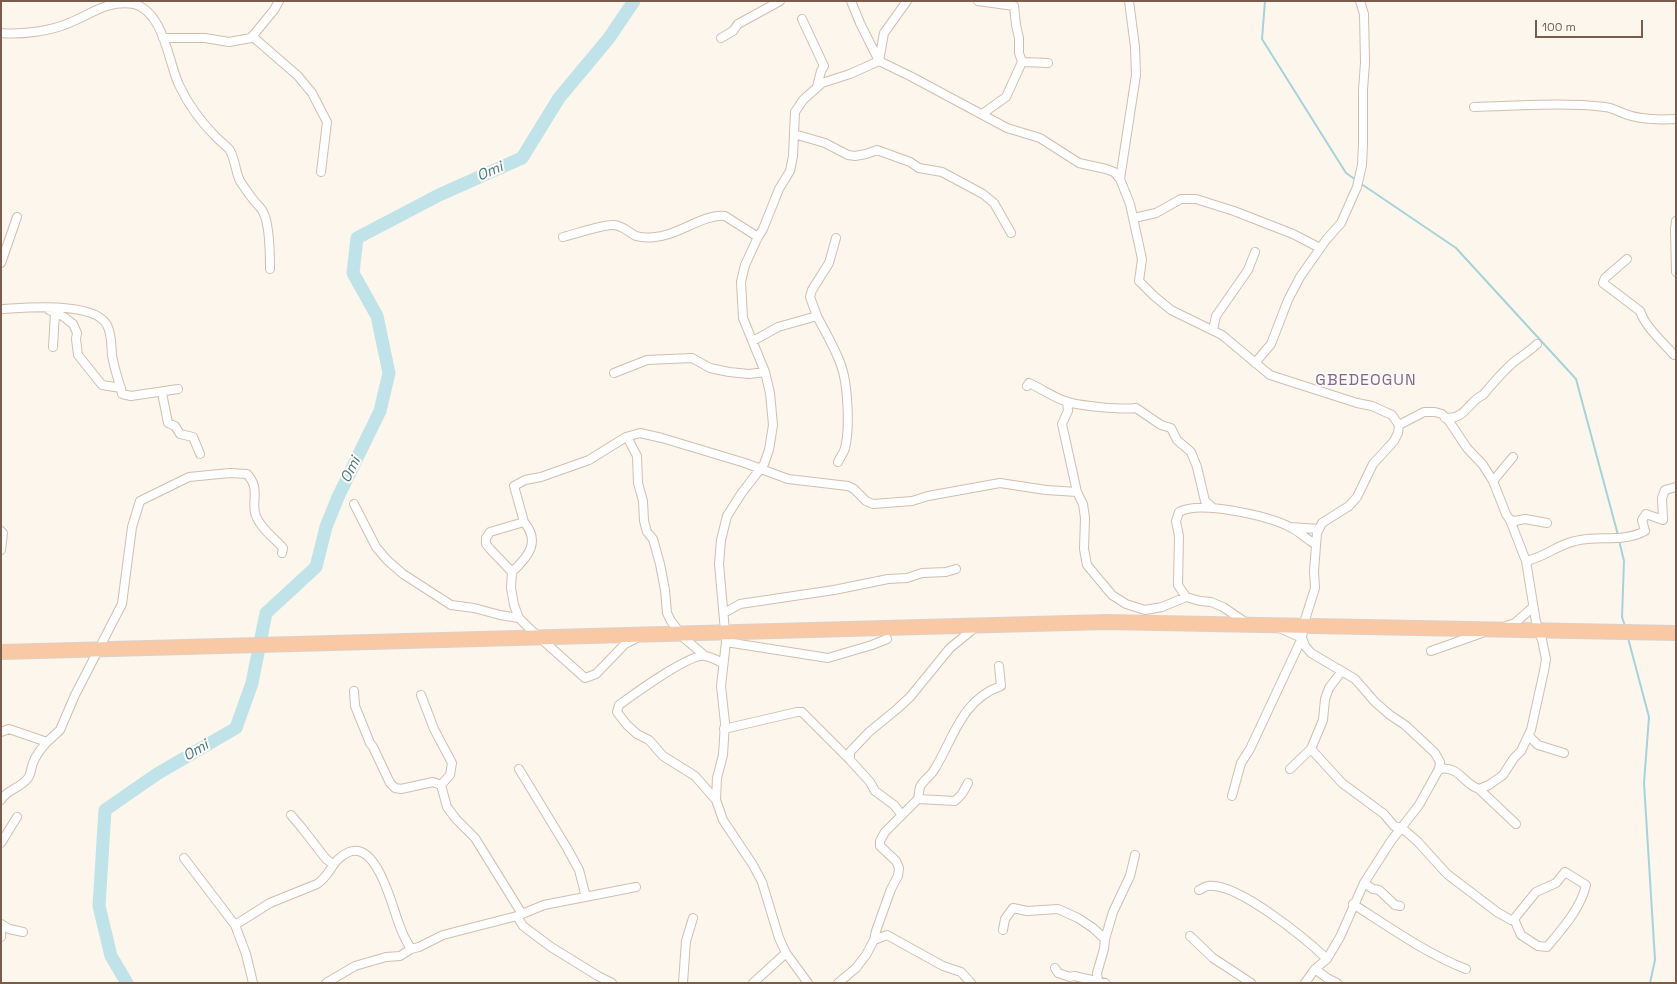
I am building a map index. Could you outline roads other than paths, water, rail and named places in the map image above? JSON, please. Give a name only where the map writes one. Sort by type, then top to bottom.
[{"type":"highway","points":[[1,652],[576,635],[1106,622],[1676,633]]},
{"type":"street","points":[[163,38],[205,38],[229,42],[252,36],[274,10],[279,1]]},
{"type":"street","points":[[720,38],[733,31],[738,24],[780,1]]},
{"type":"street","points":[[850,1],[879,61],[1008,128],[1040,138],[1079,163],[1114,172],[1120,179],[1134,218],[1142,259],[1139,281],[1171,310],[1222,335],[1270,375],[1372,406],[1392,416],[1399,425],[1398,433],[1394,441],[1373,464],[1357,498],[1349,506],[1322,524],[1319,529],[1315,544],[1315,588],[1304,623],[1302,638],[1250,749],[1241,763],[1232,796]]},
{"type":"street","points":[[879,61],[884,33],[907,1]]},
{"type":"street","points":[[978,1],[1014,6],[1019,38],[1019,53],[1022,62],[1006,98],[982,114]]},
{"type":"street","points":[[1120,179],[1136,75],[1135,47],[1128,1]]},
{"type":"street","points":[[1255,363],[1271,344],[1288,300],[1300,277],[1320,248],[1341,223],[1357,187],[1362,165],[1364,144],[1364,14],[1360,1]]},
{"type":"street","points":[[1,33],[18,34],[61,26],[71,23],[97,7],[111,3],[122,2],[142,4],[159,25],[179,85],[198,118],[216,138],[230,150],[240,179],[251,198],[264,213],[269,239],[270,269]]},
{"type":"street","points":[[802,19],[824,66],[821,71],[817,87]]},
{"type":"street","points":[[252,36],[298,76],[312,93],[327,122],[320,172]]},
{"type":"street","points":[[808,983],[786,953],[779,938],[762,882],[753,865],[744,854],[723,820],[716,800],[717,778],[723,755],[724,729],[721,686],[722,663],[726,642],[719,564],[721,540],[727,516],[741,494],[764,464],[769,450],[773,425],[770,393],[765,372],[743,318],[741,282],[745,265],[769,216],[779,189],[790,171],[793,156],[793,127],[795,112],[802,100],[822,83],[850,74],[879,61]]},
{"type":"street","points":[[1022,62],[1048,63]]},
{"type":"street","points":[[1474,107],[1554,105],[1603,106],[1647,120],[1676,119]]},
{"type":"street","points":[[794,134],[825,143],[848,155],[866,154],[877,150],[910,162],[919,168],[942,172],[984,194],[994,203],[1011,233]]},
{"type":"street","points":[[1134,218],[1156,213],[1181,198],[1196,199],[1234,211],[1293,234],[1320,248]]},
{"type":"street","points":[[564,237],[612,225],[621,226],[635,236],[645,238],[669,234],[719,215],[725,216],[758,237]]},
{"type":"street","points":[[1,263],[17,217]]},
{"type":"street","points":[[1676,221],[1676,272]]},
{"type":"street","points":[[836,238],[829,263],[812,290],[810,297],[817,316],[832,342],[842,366],[847,391],[847,428],[845,448],[838,462]]},
{"type":"street","points":[[1213,330],[1216,316],[1248,270],[1255,252]]},
{"type":"street","points":[[1627,259],[1605,278],[1603,282],[1640,311],[1642,318],[1648,326],[1674,355],[1676,354]]},
{"type":"street","points":[[44,308],[55,312],[72,324],[77,332],[76,339],[78,355],[102,385],[121,388]]},
{"type":"street","points":[[1,309],[65,308],[92,312],[106,323],[111,335],[112,356],[122,394],[131,396],[178,390]]},
{"type":"street","points":[[53,347],[55,312]]},
{"type":"street","points":[[753,341],[778,327],[817,316]]},
{"type":"street","points":[[1445,418],[1451,418],[1463,414],[1478,397],[1483,395],[1505,369],[1516,360],[1530,352],[1537,344]]},
{"type":"street","points":[[614,373],[648,360],[692,358],[710,368],[729,372],[749,374],[765,372]]},
{"type":"street","points":[[1027,386],[1029,383],[1067,402],[1128,409],[1136,408],[1161,425],[1171,428],[1177,440],[1191,452],[1197,467],[1204,501],[1212,507]]},
{"type":"street","points":[[162,393],[168,423],[175,426],[180,434],[194,436],[200,454]]},
{"type":"street","points":[[1067,402],[1068,411],[1062,424],[1077,492],[1083,504],[1085,518],[1084,549],[1087,565],[1112,595],[1126,604],[1145,610],[1162,607],[1186,597],[1200,601],[1212,602],[1223,607],[1246,624],[1273,625],[1302,638],[1305,646],[1312,653],[1355,679],[1375,702],[1405,725],[1435,754],[1442,766],[1452,769],[1472,787],[1479,789],[1516,824]]},
{"type":"street","points":[[1399,425],[1424,412],[1435,412],[1445,418],[1467,448],[1483,465],[1493,481],[1526,560],[1533,608],[1546,659],[1544,671],[1529,736],[1521,751],[1502,775],[1479,789]]},
{"type":"street","points":[[685,639],[663,631],[638,637],[625,644],[596,674],[585,678],[530,630],[519,618],[514,604],[511,588],[512,572],[523,562],[531,548],[533,539],[529,528],[524,522],[514,486],[525,480],[541,477],[589,460],[627,436],[640,433],[662,438],[745,463],[788,479],[848,486],[854,489],[866,501],[873,504],[912,501],[928,496],[1000,483],[1077,492]]},
{"type":"street","points":[[627,436],[637,456],[638,483],[643,497],[644,521],[648,532],[653,538],[660,564],[665,590],[667,613],[671,621],[685,639],[704,655],[722,663]]},
{"type":"street","points":[[1493,481],[1513,457]]},
{"type":"street","points":[[1,800],[3,796],[22,784],[29,777],[32,764],[38,752],[60,730],[75,695],[122,604],[132,527],[140,501],[189,477],[230,473],[247,474],[253,480],[255,488],[255,513],[260,524],[282,548],[282,553]]},
{"type":"street","points":[[1526,560],[1536,559],[1548,552],[1575,541],[1604,538],[1612,539],[1638,534],[1645,531],[1642,520],[1646,514],[1663,520],[1662,498],[1664,490],[1676,487]]},
{"type":"street","points":[[354,504],[376,547],[387,560],[403,574],[451,605],[474,608],[519,618]]},
{"type":"street","points":[[1186,597],[1178,585],[1179,536],[1176,521],[1179,512],[1185,508],[1212,507],[1290,527],[1319,529]]},
{"type":"street","points":[[1510,520],[1525,518],[1547,523]]},
{"type":"street","points":[[512,572],[486,544],[486,538],[490,532],[524,522]]},
{"type":"street","points":[[1290,527],[1315,544]]},
{"type":"street","points":[[1,531],[4,533],[1,550]]},
{"type":"street","points":[[724,614],[740,604],[834,590],[888,579],[907,578],[922,573],[946,572],[956,569]]},
{"type":"street","points":[[1431,651],[1515,623],[1533,608]]},
{"type":"street","points":[[850,760],[850,752],[859,742],[910,697],[950,648],[986,619]]},
{"type":"street","points":[[726,642],[828,658],[887,639]]},
{"type":"street","points":[[704,655],[658,678],[619,705],[617,712],[636,734],[649,740],[663,756],[695,776],[716,800]]},
{"type":"street","points":[[838,983],[856,968],[866,955],[874,940],[891,890],[898,876],[899,868],[896,861],[880,846],[880,841],[885,832],[918,799],[920,787],[934,771],[954,731],[966,712],[977,700],[991,689],[1001,686],[999,666]]},
{"type":"street","points":[[1290,770],[1311,749],[1323,720],[1325,700],[1329,688],[1342,670]]},
{"type":"street","points":[[354,691],[355,706],[370,743],[390,784],[395,788],[401,789],[433,782],[441,785]]},
{"type":"street","points":[[421,694],[434,729],[452,763],[450,776],[441,785]]},
{"type":"street","points":[[724,729],[802,712],[850,760],[870,782],[875,791],[894,805],[902,814]]},
{"type":"street","points":[[1,732],[9,730],[47,742]]},
{"type":"street","points":[[1529,736],[1538,745],[1564,753]]},
{"type":"street","points":[[1311,749],[1342,783],[1384,814],[1394,826],[1402,828],[1418,842],[1447,874],[1497,912],[1511,920],[1514,919]]},
{"type":"street","points":[[1305,983],[1315,969],[1326,959],[1340,937],[1353,904],[1364,883],[1391,841],[1419,805],[1442,766]]},
{"type":"street","points":[[519,769],[579,870],[586,897]]},
{"type":"street","points":[[918,799],[955,801],[962,794],[968,782]]},
{"type":"street","points":[[441,785],[447,806],[456,820],[475,838],[519,915],[523,926],[551,946],[609,983]]},
{"type":"street","points":[[290,815],[307,833],[326,859],[333,864]]},
{"type":"street","points":[[1,843],[16,817]]},
{"type":"street","points":[[235,925],[270,903],[317,884],[324,879],[333,864],[350,852],[359,850],[367,854],[376,866],[387,887],[404,939],[411,949]]},
{"type":"street","points":[[1101,982],[1097,973],[1104,949],[1105,939],[1113,912],[1130,876],[1135,855]]},
{"type":"street","points":[[184,858],[235,925],[246,954],[253,983]]},
{"type":"street","points":[[1565,872],[1586,884],[1585,892],[1570,919],[1547,947],[1538,946],[1520,935],[1514,919],[1536,892],[1556,883],[1565,872]]},
{"type":"street","points":[[1364,883],[1373,889],[1379,890],[1395,905],[1400,906]]},
{"type":"street","points":[[1199,890],[1208,886],[1223,888],[1238,893],[1315,947],[1326,959]]},
{"type":"street","points":[[326,983],[355,966],[386,957],[400,956],[411,949],[419,947],[443,935],[519,915],[544,905],[636,887]]},
{"type":"street","points":[[1353,904],[1403,936],[1453,964],[1466,969]]},
{"type":"street","points":[[1003,930],[1005,919],[1013,908],[1027,911],[1058,909],[1078,918],[1093,928],[1105,939]]},
{"type":"street","points":[[683,983],[686,941],[693,918]]},
{"type":"street","points":[[1,937],[1,924],[9,929],[23,932]]},
{"type":"street","points":[[874,940],[887,935],[943,966],[960,972],[971,983]]},
{"type":"street","points":[[1190,936],[1213,958],[1252,983]]},
{"type":"street","points":[[753,983],[786,953]]},
{"type":"street","points":[[1055,968],[1058,973],[1070,977],[1074,976],[1101,982]]},
{"type":"street","points":[[1315,969],[1337,983]]},
{"type":"waterway","name":"Omi","points":[[127,983],[111,956],[99,906],[105,810],[157,774],[236,728],[252,683],[266,613],[316,567],[326,527],[338,497],[380,411],[389,373],[377,316],[353,273],[357,238],[439,195],[522,158],[559,98],[609,38],[634,1]]},
{"type":"waterway","points":[[1265,1],[1262,39],[1346,173],[1356,180]]},
{"type":"waterway","points":[[1360,183],[1456,248],[1576,379],[1618,535]]},
{"type":"waterway","points":[[1619,540],[1624,561],[1622,617],[1625,626]]},
{"type":"waterway","points":[[1628,638],[1649,717],[1644,783],[1655,960],[1650,983]]},
{"type":"district","name":"GBEDEOGUN","points":[[1366,381]]}]
